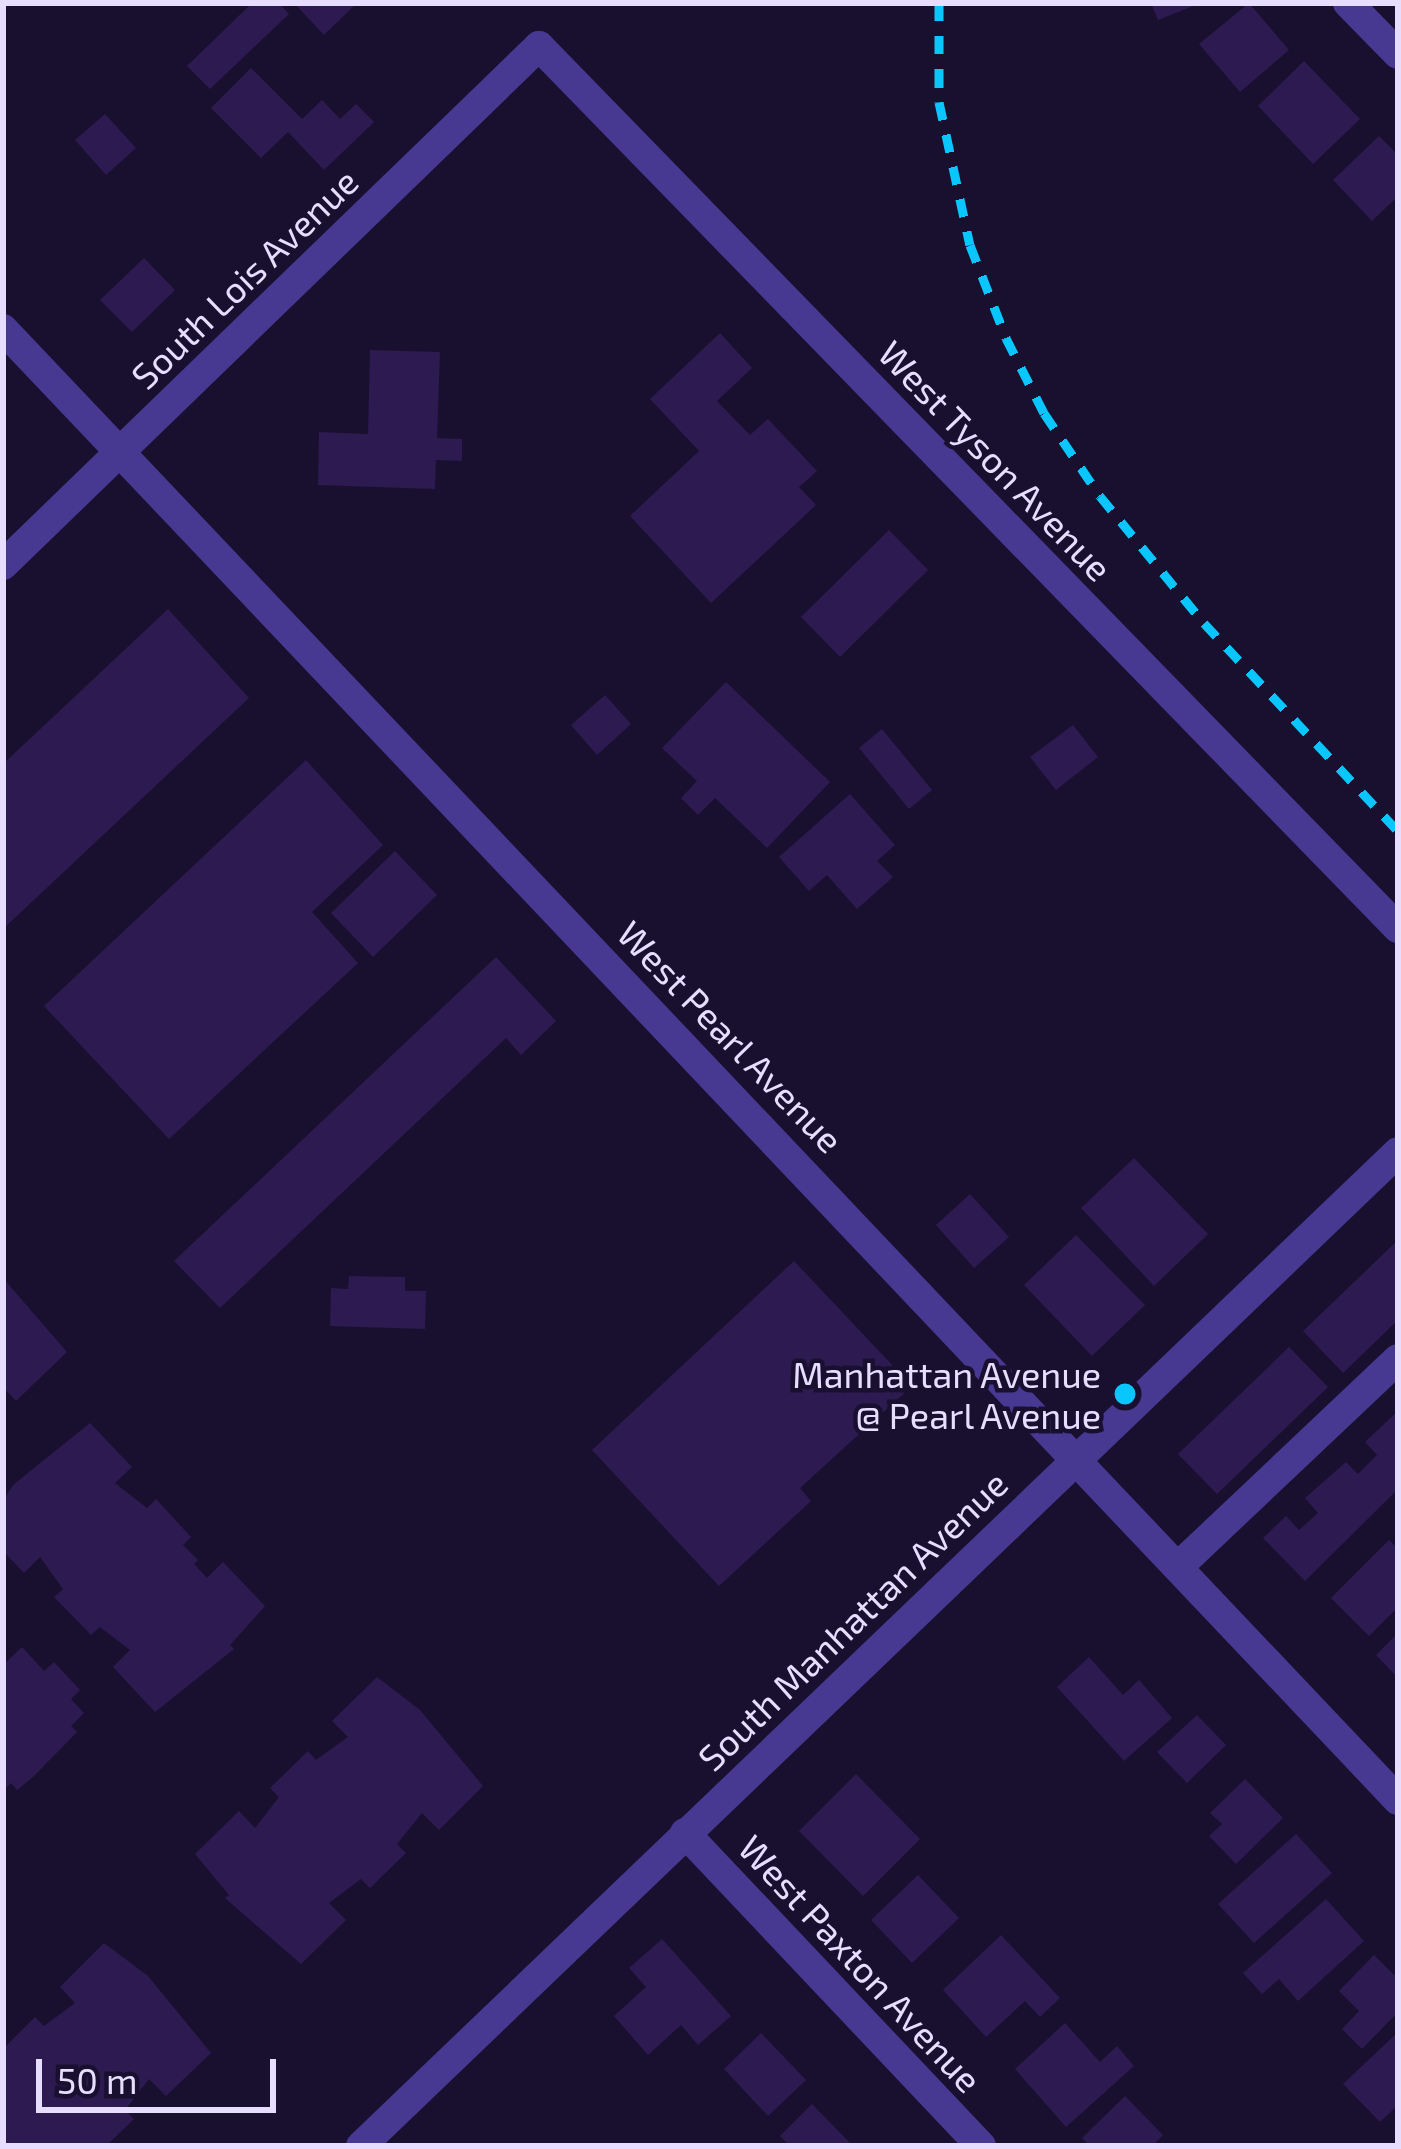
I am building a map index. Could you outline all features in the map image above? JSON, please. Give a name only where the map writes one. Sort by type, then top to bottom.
[{"type":"street","points":[[1348,3],[1398,54]]},
{"type":"street","name":"South Lois Avenue","points":[[3,565],[539,46]]},
{"type":"street","name":"West Tyson Avenue","points":[[539,46],[1398,928]]},
{"type":"street","name":"West Pearl Avenue","points":[[3,329],[1398,1800]]},
{"type":"street","name":"South Manhattan Avenue","points":[[361,2146],[1077,1457],[1396,1158]]},
{"type":"street","points":[[1180,1566],[1398,1359]]},
{"type":"street","name":"West Paxton Avenue","points":[[686,1833],[981,2146]]},
{"type":"building","points":[[252,3],[279,3],[289,14],[210,89],[187,66]]},
{"type":"building","points":[[294,3],[357,3],[324,35]]},
{"type":"building","points":[[1151,3],[1201,3],[1158,20]]},
{"type":"building","points":[[1249,3],[1289,50],[1240,92],[1199,44]]},
{"type":"building","points":[[1304,61],[1360,119],[1313,164],[1258,106]]},
{"type":"building","points":[[251,68],[302,119],[322,100],[340,119],[356,104],[374,122],[324,170],[288,132],[261,158],[211,108]]},
{"type":"building","points":[[105,114],[136,148],[106,175],[75,140]]},
{"type":"building","points":[[1379,136],[1398,155],[1398,196],[1372,221],[1333,180]]},
{"type":"building","points":[[144,258],[175,290],[132,332],[100,300]]},
{"type":"building","points":[[720,333],[752,368],[717,401],[750,435],[768,419],[817,471],[799,487],[816,505],[711,603],[630,516],[699,451],[650,399]]},
{"type":"building","points":[[370,350],[440,352],[437,438],[462,439],[462,461],[436,460],[435,489],[318,485],[319,432],[368,434]]},
{"type":"building","points":[[889,530],[928,570],[840,657],[801,617]]},
{"type":"building","points":[[168,609],[249,698],[3,929],[3,764]]},
{"type":"building","points":[[726,682],[830,782],[767,848],[715,798],[698,815],[681,798],[697,781],[662,748]]},
{"type":"building","points":[[605,695],[631,724],[597,755],[571,725]]},
{"type":"building","points":[[1073,725],[1098,757],[1056,790],[1030,757]]},
{"type":"building","points":[[882,729],[932,790],[909,809],[859,748]]},
{"type":"building","points":[[306,760],[383,845],[312,912],[358,963],[169,1139],[44,1006]]},
{"type":"building","points":[[850,794],[895,845],[877,861],[893,877],[857,909],[827,875],[809,891],[779,857]]},
{"type":"building","points":[[395,851],[437,895],[373,957],[331,913]]},
{"type":"building","points":[[496,957],[556,1021],[521,1055],[506,1038],[220,1308],[174,1261]]},
{"type":"building","points":[[1134,1158],[1208,1234],[1154,1286],[1081,1208]]},
{"type":"building","points":[[970,1194],[1009,1237],[974,1268],[936,1225]]},
{"type":"building","points":[[1076,1235],[1145,1305],[1092,1356],[1024,1285]]},
{"type":"building","points":[[1398,1240],[1398,1320],[1343,1373],[1303,1331]]},
{"type":"building","points":[[794,1261],[912,1386],[800,1488],[811,1501],[719,1586],[592,1450]]},
{"type":"building","points":[[349,1276],[405,1277],[405,1291],[426,1291],[425,1329],[330,1326],[331,1288],[348,1289]]},
{"type":"building","points":[[3,1278],[67,1352],[16,1401],[3,1387]]},
{"type":"building","points":[[1289,1347],[1328,1387],[1217,1494],[1178,1454]]},
{"type":"building","points":[[1398,1411],[1398,1489],[1305,1581],[1263,1538],[1286,1516],[1299,1530],[1318,1513],[1305,1498],[1346,1462],[1358,1474],[1377,1455],[1365,1442]]},
{"type":"building","points":[[90,1423],[132,1467],[115,1483],[147,1508],[156,1499],[191,1537],[183,1545],[207,1578],[223,1562],[265,1606],[230,1645],[234,1649],[155,1712],[113,1667],[130,1650],[100,1627],[91,1635],[54,1597],[63,1589],[40,1557],[24,1573],[3,1551],[3,1501],[13,1485]]},
{"type":"building","points":[[1389,1540],[1398,1549],[1398,1607],[1369,1636],[1331,1598]]},
{"type":"building","points":[[1398,1633],[1398,1678],[1376,1655]]},
{"type":"building","points":[[22,1647],[44,1671],[54,1662],[80,1690],[71,1699],[84,1713],[71,1726],[77,1732],[33,1777],[17,1790],[11,1783],[3,1791],[3,1665]]},
{"type":"building","points":[[1089,1657],[1123,1695],[1139,1680],[1172,1718],[1124,1761],[1057,1687]]},
{"type":"building","points":[[377,1677],[420,1710],[483,1786],[439,1830],[422,1813],[397,1844],[406,1853],[370,1888],[361,1879],[329,1903],[346,1920],[301,1964],[225,1898],[229,1895],[195,1854],[239,1811],[255,1828],[279,1797],[270,1788],[308,1751],[316,1760],[348,1737],[332,1721]]},
{"type":"building","points":[[1197,1715],[1226,1745],[1187,1783],[1157,1752]]},
{"type":"building","points":[[856,1774],[920,1839],[863,1896],[799,1831]]},
{"type":"building","points":[[1245,1779],[1283,1818],[1236,1864],[1209,1836],[1222,1824],[1210,1813]]},
{"type":"building","points":[[1296,1834],[1332,1873],[1254,1943],[1218,1904]]},
{"type":"building","points":[[918,1875],[959,1918],[912,1963],[871,1920]]},
{"type":"building","points":[[1326,1899],[1364,1941],[1298,2001],[1279,1979],[1262,1994],[1243,1973]]},
{"type":"building","points":[[1001,1935],[1060,1998],[1040,2017],[1025,2001],[986,2037],[943,1990]]},
{"type":"building","points":[[662,1939],[731,2016],[698,2045],[681,2025],[648,2055],[614,2016],[646,1987],[629,1968]]},
{"type":"building","points":[[104,1943],[148,1976],[211,2053],[166,2096],[149,2079],[125,2110],[134,2119],[106,2146],[3,2146],[3,2049],[35,2017],[44,2026],[75,2003],[60,1987]]},
{"type":"building","points":[[1374,1955],[1394,1975],[1398,1971],[1398,2012],[1362,2049],[1342,2029],[1359,2011],[1339,1991]]},
{"type":"building","points":[[1065,2023],[1100,2062],[1117,2046],[1134,2066],[1066,2127],[1015,2069]]},
{"type":"building","points":[[1398,2032],[1398,2105],[1380,2122],[1343,2084]]},
{"type":"building","points":[[761,2033],[806,2080],[768,2116],[724,2069]]},
{"type":"building","points":[[1125,2096],[1163,2135],[1152,2146],[1090,2146],[1082,2138]]},
{"type":"building","points":[[812,2104],[853,2146],[790,2146],[780,2136]]},
{"type":"railway","points":[[939,3],[939,102],[970,245],[1006,338],[1044,413],[1100,496],[1204,623],[1398,831]]},
{"type":"place","name":"Manhattan Avenue @ Pearl Avenue","points":[[1125,1394]]}]
